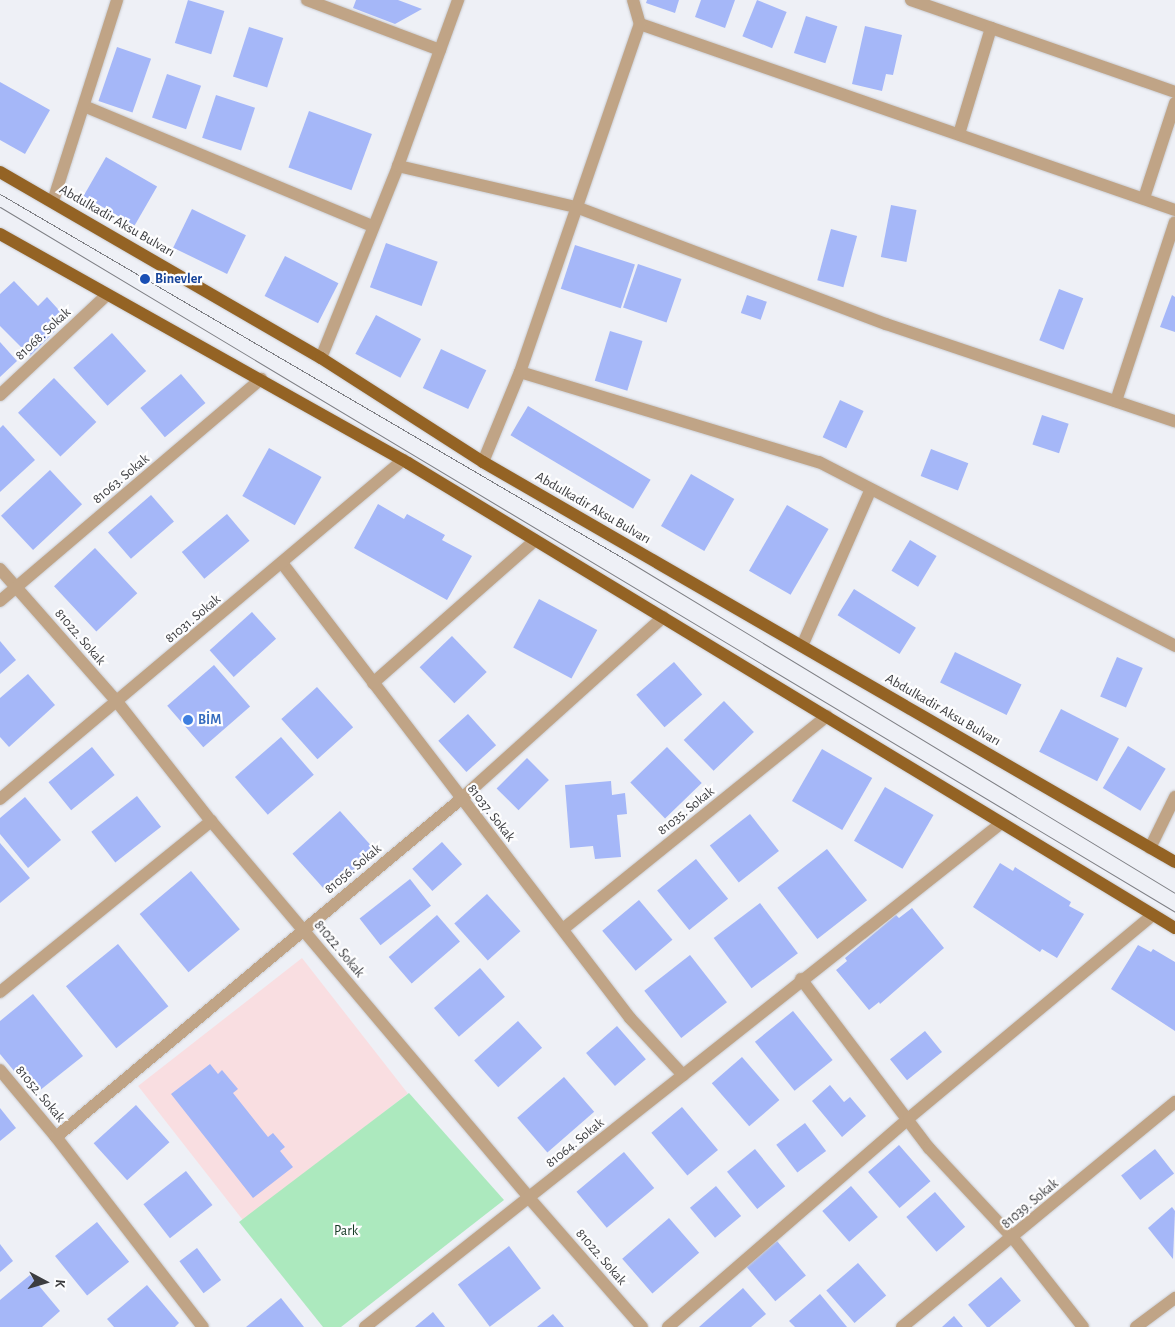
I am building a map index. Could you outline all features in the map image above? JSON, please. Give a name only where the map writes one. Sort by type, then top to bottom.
[{"type":"main road","name":"Abdulkadir Aksu Bulvarı","points":[[0,172],[321,358],[483,462],[1175,862]]},
{"type":"main road","points":[[0,234],[403,460],[827,716],[1000,824],[1175,928]]},
{"type":"street","points":[[53,201],[117,0]]},
{"type":"street","points":[[307,0],[440,50]]},
{"type":"street","points":[[321,358],[372,226],[398,166],[458,0]]},
{"type":"street","points":[[483,462],[520,372],[640,24],[633,0]]},
{"type":"street","points":[[911,0],[1175,92]]},
{"type":"street","points":[[640,24],[1175,210]]},
{"type":"street","points":[[959,134],[991,28]]},
{"type":"street","points":[[1144,198],[1169,139],[1175,103]]},
{"type":"street","points":[[84,106],[372,226]]},
{"type":"street","points":[[398,166],[576,207],[886,324],[1175,421]]},
{"type":"street","points":[[1116,401],[1175,222]]},
{"type":"street","name":"81068. Sokak","points":[[0,395],[107,295]]},
{"type":"street","points":[[520,372],[819,462],[1175,646]]},
{"type":"street","name":"81063. Sokak","points":[[0,601],[261,379]]},
{"type":"street","name":"81031. Sokak","points":[[0,799],[118,702],[403,460]]},
{"type":"street","points":[[802,646],[871,489]]},
{"type":"street","points":[[373,683],[535,540]]},
{"type":"street","name":"81037. Sokak","points":[[282,563],[630,1018],[683,1075]]},
{"type":"street","name":"81022. Sokak","points":[[0,569],[118,702],[211,821],[530,1199],[642,1327]]},
{"type":"street","name":"81056. Sokak","points":[[56,1137],[461,799],[664,617]]},
{"type":"street","name":"81035. Sokak","points":[[563,929],[827,716]]},
{"type":"street","points":[[1150,848],[1175,797]]},
{"type":"street","points":[[0,992],[211,821]]},
{"type":"street","name":"81064. Sokak","points":[[365,1327],[530,1199],[801,979],[1000,824]]},
{"type":"street","points":[[668,1327],[910,1118],[1153,915]]},
{"type":"street","points":[[801,979],[958,1182],[1013,1238],[1083,1327]]},
{"type":"street","name":"81052. Sokak","points":[[0,1070],[56,1137],[202,1327]]},
{"type":"street","name":"81039. Sokak","points":[[902,1327],[1013,1238],[1175,1102]]},
{"type":"street","points":[[1136,1327],[1175,1298]]},
{"type":"shaded area","points":[[302,958],[408,1094],[244,1222],[138,1086]]},
{"type":"green space","name":"Park","points":[[409,1093],[504,1200],[341,1327],[323,1327],[239,1222]]},
{"type":"building","points":[[188,0],[224,11],[211,54],[175,43]]},
{"type":"building","points":[[356,0],[398,0],[422,9],[395,24],[353,8]]},
{"type":"building","points":[[647,0],[679,0],[675,13],[646,3]]},
{"type":"building","points":[[701,0],[735,0],[725,28],[695,17]]},
{"type":"building","points":[[757,0],[787,12],[772,48],[742,36]]},
{"type":"building","points":[[806,16],[837,26],[825,63],[794,53]]},
{"type":"building","points":[[865,26],[902,35],[893,75],[886,74],[882,91],[852,84]]},
{"type":"building","points":[[249,27],[283,38],[267,88],[233,76]]},
{"type":"building","points":[[117,47],[151,59],[132,113],[98,101]]},
{"type":"building","points":[[167,74],[201,86],[186,129],[152,117]]},
{"type":"building","points":[[0,82],[50,110],[25,154],[0,140]]},
{"type":"building","points":[[216,95],[255,108],[241,150],[202,138]]},
{"type":"building","points":[[309,111],[372,134],[351,190],[288,167]]},
{"type":"building","points":[[106,157],[157,186],[135,225],[84,196]]},
{"type":"building","points":[[891,205],[917,210],[906,262],[881,257]]},
{"type":"building","points":[[192,209],[246,235],[227,274],[173,248]]},
{"type":"building","points":[[831,229],[857,236],[843,287],[817,280]]},
{"type":"building","points":[[386,243],[438,262],[422,306],[370,287]]},
{"type":"building","points":[[575,245],[635,264],[621,308],[561,289]]},
{"type":"building","points":[[285,256],[338,283],[318,323],[265,296]]},
{"type":"building","points":[[638,264],[681,279],[667,322],[623,307]]},
{"type":"building","points":[[14,281],[38,306],[47,297],[67,319],[30,356],[0,326],[0,294]]},
{"type":"building","points":[[1059,289],[1083,298],[1064,350],[1039,340]]},
{"type":"building","points":[[747,295],[767,302],[761,320],[741,313]]},
{"type":"building","points":[[1172,295],[1175,297],[1175,332],[1160,327]]},
{"type":"building","points":[[376,315],[421,339],[400,378],[355,354]]},
{"type":"building","points":[[610,331],[643,341],[627,391],[595,381]]},
{"type":"building","points":[[112,333],[146,371],[107,406],[73,368]]},
{"type":"building","points":[[0,342],[17,361],[0,377]]},
{"type":"building","points":[[441,349],[486,370],[468,409],[423,388]]},
{"type":"building","points":[[181,374],[205,403],[165,437],[140,408]]},
{"type":"building","points":[[54,378],[96,422],[60,457],[18,413]]},
{"type":"building","points":[[840,400],[864,411],[846,448],[823,437]]},
{"type":"building","points":[[528,406],[651,480],[633,509],[510,435]]},
{"type":"building","points":[[1042,415],[1069,424],[1059,453],[1032,444]]},
{"type":"building","points":[[3,425],[35,460],[0,492],[0,428]]},
{"type":"building","points":[[269,448],[321,477],[295,525],[242,496]]},
{"type":"building","points":[[931,449],[968,463],[958,490],[921,476]]},
{"type":"building","points":[[50,470],[82,504],[33,550],[1,516]]},
{"type":"building","points":[[691,474],[734,499],[704,551],[661,526]]},
{"type":"building","points":[[151,495],[174,521],[131,559],[108,532]]},
{"type":"building","points":[[378,504],[404,519],[407,514],[445,535],[442,540],[472,556],[447,600],[354,548]]},
{"type":"building","points":[[787,505],[829,529],[791,595],[749,571]]},
{"type":"building","points":[[227,514],[249,541],[204,579],[182,552]]},
{"type":"building","points":[[910,540],[937,556],[918,587],[891,571]]},
{"type":"building","points":[[95,548],[137,593],[96,632],[54,586]]},
{"type":"building","points":[[854,589],[916,628],[899,654],[838,615]]},
{"type":"building","points":[[539,599],[597,630],[571,679],[513,648]]},
{"type":"building","points":[[252,612],[276,639],[234,677],[210,650]]},
{"type":"building","points":[[452,636],[487,672],[454,703],[420,667]]},
{"type":"building","points":[[0,641],[16,660],[0,674]]},
{"type":"building","points":[[955,652],[1022,684],[1007,715],[940,683]]},
{"type":"building","points":[[1117,657],[1143,668],[1126,708],[1100,697]]},
{"type":"building","points":[[674,662],[702,694],[664,727],[636,695]]},
{"type":"building","points":[[214,665],[250,707],[203,747],[167,706]]},
{"type":"building","points":[[28,674],[55,705],[9,747],[0,737],[0,698]]},
{"type":"building","points":[[317,687],[353,727],[317,759],[281,719]]},
{"type":"building","points":[[724,701],[754,732],[714,771],[684,740]]},
{"type":"building","points":[[1061,709],[1119,739],[1097,781],[1039,752]]},
{"type":"building","points":[[468,714],[496,745],[466,772],[438,741]]},
{"type":"building","points":[[281,737],[314,775],[268,815],[235,777]]},
{"type":"building","points":[[1128,746],[1166,769],[1140,811],[1103,788]]},
{"type":"building","points":[[92,747],[115,775],[71,810],[48,782]]},
{"type":"building","points":[[667,747],[702,783],[665,818],[630,782]]},
{"type":"building","points":[[822,749],[872,778],[842,830],[792,801]]},
{"type":"building","points":[[527,758],[549,780],[519,810],[497,788]]},
{"type":"building","points":[[611,781],[612,795],[625,793],[627,814],[617,815],[621,857],[595,859],[593,846],[570,848],[565,785]]},
{"type":"building","points":[[885,787],[933,815],[902,869],[854,841]]},
{"type":"building","points":[[137,796],[161,827],[115,862],[91,832]]},
{"type":"building","points":[[25,797],[61,840],[28,868],[0,834],[0,818]]},
{"type":"building","points":[[340,811],[376,851],[329,894],[292,854]]},
{"type":"building","points":[[750,814],[779,851],[739,882],[710,845]]},
{"type":"building","points":[[442,842],[462,864],[432,891],[412,869]]},
{"type":"building","points":[[0,843],[30,878],[0,903]]},
{"type":"building","points":[[827,849],[867,900],[817,939],[777,888]]},
{"type":"building","points":[[696,859],[728,899],[689,930],[657,890]]},
{"type":"building","points":[[1000,863],[1013,871],[1015,867],[1071,902],[1069,906],[1084,914],[1057,958],[1042,949],[1040,952],[973,907]]},
{"type":"building","points":[[191,871],[240,929],[189,972],[140,914]]},
{"type":"building","points":[[410,879],[431,906],[380,945],[360,918]]},
{"type":"building","points":[[487,894],[520,931],[488,961],[454,923]]},
{"type":"building","points":[[639,900],[672,940],[636,971],[602,931]]},
{"type":"building","points":[[760,903],[798,953],[752,988],[714,938]]},
{"type":"building","points":[[912,908],[944,948],[880,1004],[879,1002],[869,1010],[836,970],[847,961],[845,958],[896,915],[899,918]]},
{"type":"building","points":[[437,915],[460,941],[412,983],[389,957]]},
{"type":"building","points":[[118,944],[168,1006],[116,1048],[66,986]]},
{"type":"building","points":[[1138,945],[1151,952],[1153,949],[1175,962],[1175,1031],[1111,989]]},
{"type":"building","points":[[690,955],[727,1002],[681,1038],[644,991]]},
{"type":"building","points":[[480,968],[505,997],[459,1037],[434,1008]]},
{"type":"building","points":[[33,994],[83,1056],[34,1095],[0,1054],[0,1021]]},
{"type":"building","points":[[793,1011],[833,1060],[795,1091],[755,1042]]},
{"type":"building","points":[[518,1021],[542,1048],[498,1087],[474,1060]]},
{"type":"building","points":[[617,1026],[646,1059],[615,1086],[586,1053]]},
{"type":"building","points":[[925,1031],[942,1052],[907,1080],[890,1059]]},
{"type":"building","points":[[742,1057],[779,1100],[749,1126],[712,1083]]},
{"type":"building","points":[[210,1064],[218,1074],[222,1070],[238,1089],[233,1093],[268,1137],[273,1133],[285,1147],[280,1151],[293,1167],[253,1198],[171,1094]]},
{"type":"building","points":[[564,1077],[594,1112],[547,1152],[517,1118]]},
{"type":"building","points":[[830,1085],[844,1102],[850,1097],[866,1116],[842,1137],[812,1101]]},
{"type":"building","points":[[136,1105],[169,1142],[127,1180],[94,1143]]},
{"type":"building","points":[[682,1107],[718,1150],[687,1176],[651,1133]]},
{"type":"building","points":[[0,1108],[16,1128],[0,1141]]},
{"type":"building","points":[[805,1123],[826,1151],[797,1173],[776,1145]]},
{"type":"building","points":[[899,1145],[930,1181],[900,1208],[868,1172]]},
{"type":"building","points":[[755,1149],[785,1186],[757,1209],[727,1172]]},
{"type":"building","points":[[1155,1149],[1174,1173],[1140,1200],[1121,1175]]},
{"type":"building","points":[[624,1152],[654,1188],[607,1228],[577,1192]]},
{"type":"building","points":[[186,1171],[212,1205],[170,1238],[143,1204]]},
{"type":"building","points":[[716,1186],[741,1216],[715,1238],[690,1208]]},
{"type":"building","points":[[851,1186],[878,1217],[849,1242],[822,1211]]},
{"type":"building","points":[[935,1192],[965,1227],[936,1252],[906,1217]]},
{"type":"building","points":[[1172,1207],[1175,1211],[1173,1259],[1148,1228]]},
{"type":"building","points":[[669,1218],[699,1253],[652,1293],[622,1259]]},
{"type":"building","points":[[97,1222],[129,1262],[87,1296],[55,1256]]},
{"type":"building","points":[[777,1241],[806,1275],[775,1301],[746,1267]]},
{"type":"building","points":[[0,1244],[13,1261],[0,1272]]},
{"type":"building","points":[[509,1246],[541,1288],[490,1327],[458,1285]]},
{"type":"building","points":[[197,1248],[221,1280],[204,1293],[179,1261]]},
{"type":"building","points":[[858,1263],[886,1295],[855,1323],[826,1291]]},
{"type":"building","points":[[30,1275],[60,1311],[42,1327],[0,1327],[0,1300]]},
{"type":"building","points":[[1001,1277],[1021,1301],[990,1327],[987,1327],[968,1305]]},
{"type":"building","points":[[147,1285],[179,1323],[175,1327],[114,1327],[107,1319]]},
{"type":"building","points":[[743,1288],[766,1314],[751,1327],[699,1327]]},
{"type":"building","points":[[820,1294],[847,1327],[795,1327],[789,1321]]},
{"type":"building","points":[[281,1298],[304,1327],[246,1327]]},
{"type":"building","points":[[433,1312],[445,1327],[415,1327]]},
{"type":"building","points":[[553,1314],[564,1327],[537,1327]]},
{"type":"building","points":[[954,1316],[963,1327],[942,1327]]},
{"type":"tram line","points":[[0,194],[628,561],[1175,893]]},
{"type":"tram line","points":[[0,207],[1175,912]]},
{"type":"place","name":"Binevler","points":[[145,279]]},
{"type":"place","name":"BİM","points":[[188,720]]}]
